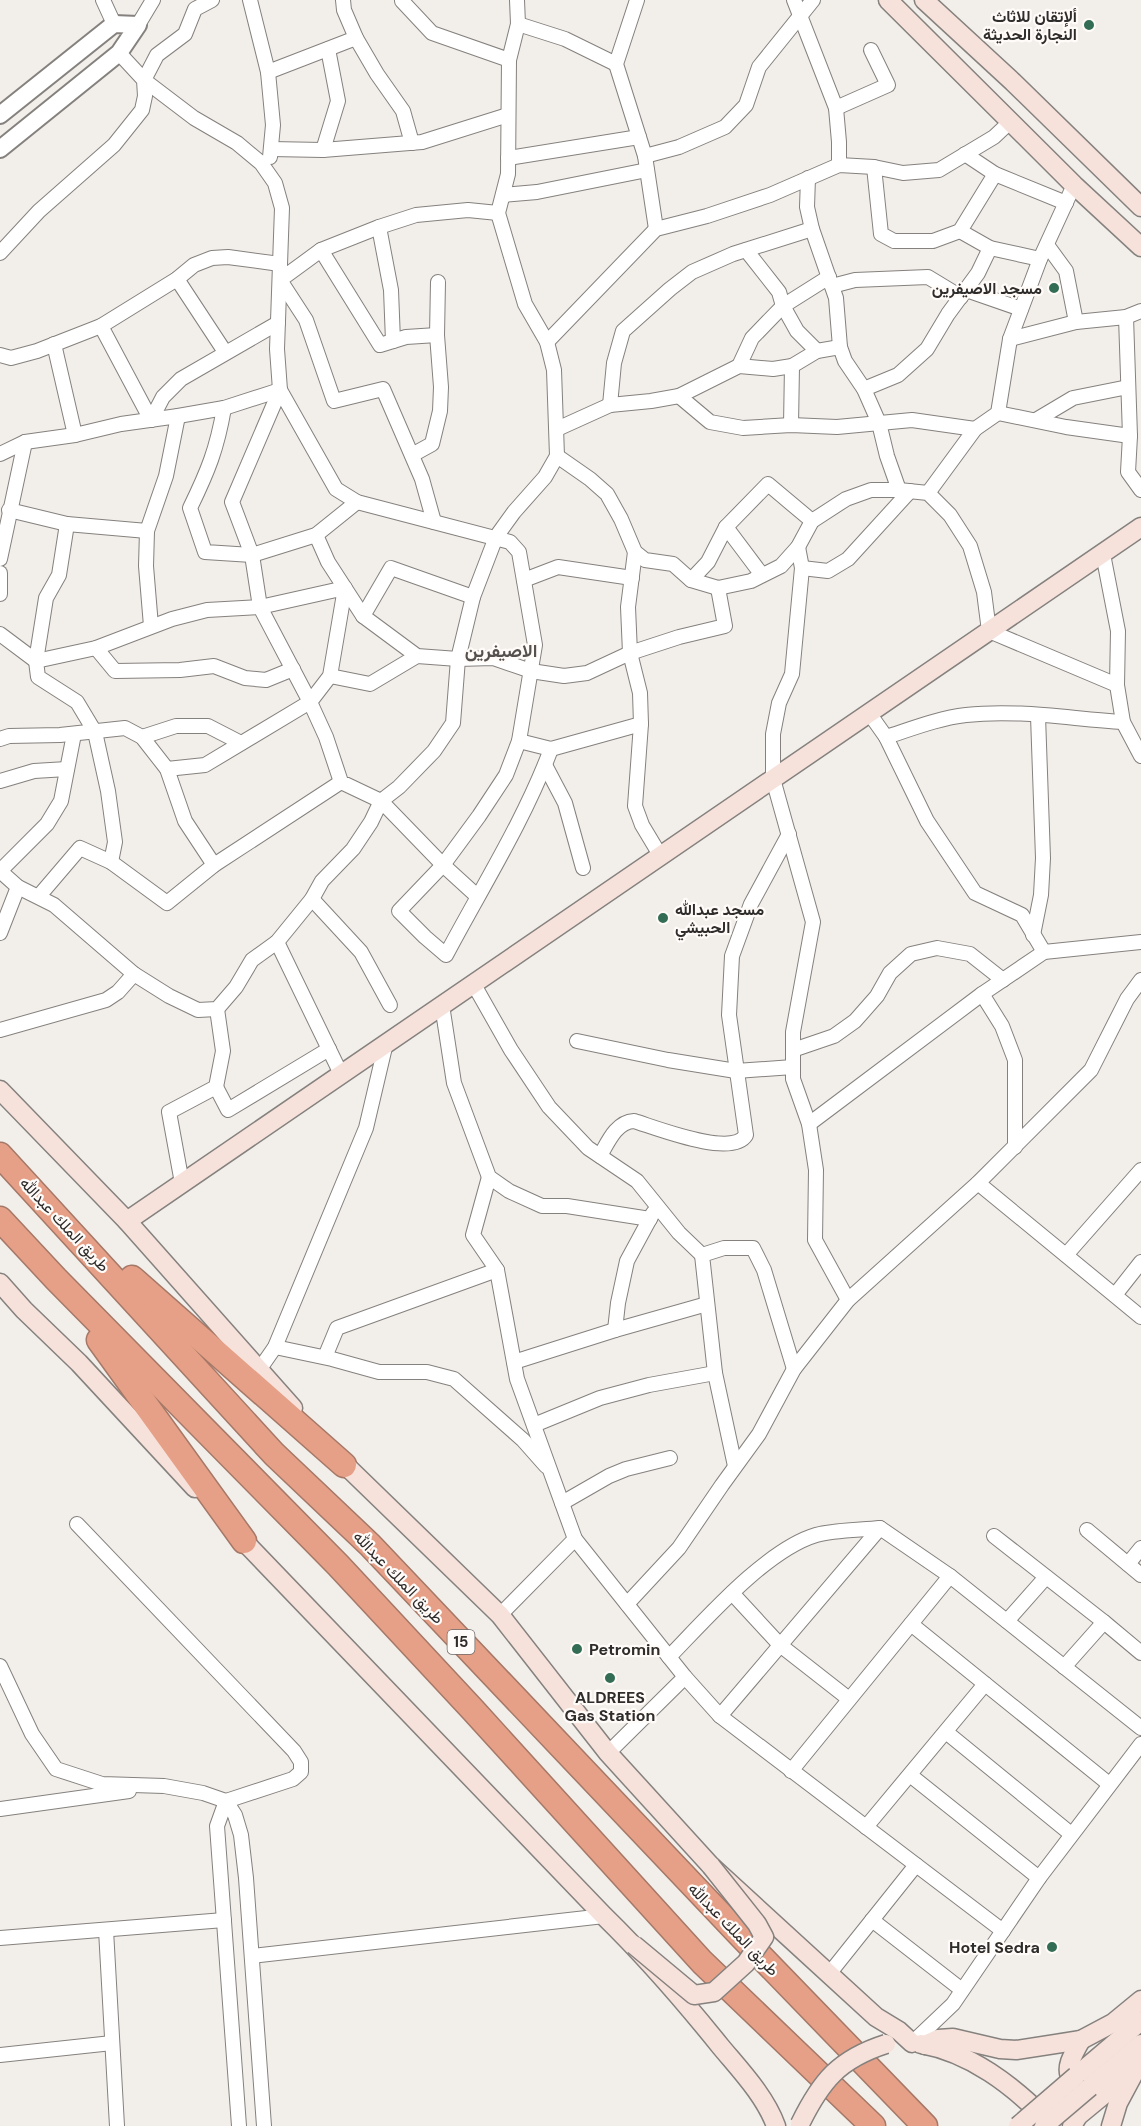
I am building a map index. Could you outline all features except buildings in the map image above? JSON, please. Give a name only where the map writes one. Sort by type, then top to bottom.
[{"type":"highway","name":"طريق الملك عبدالله","points":[[0,1155],[274,1454],[370,1545],[748,1944],[925,2126]]},
{"type":"highway","points":[[41,1198],[344,1465]]},
{"type":"highway","name":"15","points":[[0,1219],[56,1279],[338,1565],[702,1962],[873,2126]]},
{"type":"highway","points":[[56,1279],[244,1541]]},
{"type":"main road","points":[[888,0],[1074,185],[1141,247]]},
{"type":"main road","points":[[924,0],[1138,197]]},
{"type":"main road","points":[[127,1221],[1141,527]]},
{"type":"main road","points":[[0,1090],[127,1221],[344,1465],[500,1615],[608,1753],[711,1866],[757,1924],[764,1937],[746,1963],[714,1992],[694,1995],[634,1945],[244,1541],[79,1363],[24,1310],[0,1283]]},
{"type":"main road","points":[[711,1866],[876,2017],[919,2044],[954,2054],[981,2067],[1007,2084],[1052,2126]]},
{"type":"main road","points":[[634,1945],[696,2015],[758,2091],[776,2126]]},
{"type":"main road","points":[[800,2125],[810,2103],[832,2073],[862,2052],[886,2044],[919,2044],[953,2038],[1000,2049],[1016,2050],[1081,2040],[1113,2024],[1141,2000]]},
{"type":"main road","points":[[1044,2126],[1141,2021]]},
{"type":"main road","points":[[1081,2040],[1070,2062],[1068,2074],[1073,2082],[1081,2090],[1089,2092],[1118,2083]]},
{"type":"main road","points":[[1018,2126],[1141,2044]]},
{"type":"main road","points":[[1072,2126],[1078,2116],[1139,2066]]},
{"type":"main road","points":[[1111,2126],[1118,2103],[1139,2066]]},
{"type":"street","points":[[103,0],[114,24]]},
{"type":"street","points":[[0,149],[119,53],[153,0]]},
{"type":"street","points":[[0,253],[39,211],[114,145],[141,110],[145,96],[144,80],[157,55],[185,34],[195,9],[212,0]]},
{"type":"street","points":[[250,0],[268,72],[273,125],[269,174]]},
{"type":"street","points":[[343,0],[344,10],[356,38],[377,74],[403,111],[412,142]]},
{"type":"street","points":[[402,0],[432,33],[508,60]]},
{"type":"street","points":[[74,734],[61,801],[47,824],[0,871],[18,887],[54,905],[135,974],[169,996],[198,1010],[217,1009],[236,987],[252,960],[277,942],[312,899],[322,881],[353,849],[371,822],[381,801],[399,787],[434,751],[453,723],[458,659],[473,597],[496,537],[514,512],[545,477],[557,456],[554,370],[547,342],[525,304],[498,213],[508,174],[508,60],[518,24],[517,0]]},
{"type":"street","points":[[637,0],[616,64],[646,163],[656,229]]},
{"type":"street","points":[[794,0],[836,108],[839,165]]},
{"type":"street","points":[[503,195],[537,192],[646,163],[725,127],[746,105],[759,67],[813,0]]},
{"type":"street","points":[[879,0],[904,18]]},
{"type":"street","points":[[0,115],[114,24],[138,25]]},
{"type":"street","points":[[518,24],[566,39],[616,64]]},
{"type":"street","points":[[268,72],[356,38]]},
{"type":"street","points":[[323,150],[338,101],[328,49]]},
{"type":"street","points":[[836,108],[888,85],[871,50]]},
{"type":"street","points":[[119,53],[144,80],[194,118],[237,143],[261,163],[275,183],[282,208],[277,349],[280,390],[336,489],[357,502],[496,537],[510,542],[519,552],[535,645],[519,741],[506,775],[443,865],[399,911],[446,955],[510,840],[551,749]]},
{"type":"street","points":[[271,149],[323,150],[422,142],[508,115]]},
{"type":"street","points":[[547,342],[656,229],[707,216],[770,195],[839,165],[874,167],[903,173],[939,170],[994,137],[1011,121]]},
{"type":"street","points":[[508,158],[639,138]]},
{"type":"street","points":[[965,154],[995,174],[1066,203]]},
{"type":"street","points":[[874,167],[881,234],[894,241],[933,241],[960,231],[995,174]]},
{"type":"street","points":[[808,178],[807,207],[812,229],[836,298],[840,347],[845,361],[864,389],[879,423],[887,456],[904,490]]},
{"type":"street","points":[[998,413],[1010,339],[1040,259],[1074,185]]},
{"type":"street","points":[[280,280],[321,250],[416,215],[468,210],[498,213]]},
{"type":"street","points":[[379,227],[391,290],[393,341]]},
{"type":"street","points":[[610,405],[614,363],[623,331],[692,272],[747,250],[812,229]]},
{"type":"street","points":[[960,231],[990,248],[1040,259]]},
{"type":"street","points":[[1047,245],[1066,271],[1076,322]]},
{"type":"street","points":[[864,389],[898,375],[927,349],[978,273],[990,248]]},
{"type":"street","points":[[321,250],[380,345],[406,336],[437,335]]},
{"type":"street","points":[[747,250],[779,292],[783,306],[797,331],[817,351]]},
{"type":"street","points":[[0,356],[11,357],[37,351],[101,326],[177,279],[194,265],[212,258],[228,257],[280,264]]},
{"type":"street","points":[[739,366],[752,338],[783,306],[831,281],[928,277],[963,293],[1021,309]]},
{"type":"street","points":[[177,279],[225,352]]},
{"type":"street","points":[[280,280],[306,320],[334,401],[383,389],[422,479],[434,522]]},
{"type":"street","points":[[412,455],[432,444],[440,411],[441,387],[437,335],[438,282]]},
{"type":"street","points":[[1010,339],[1076,322],[1126,317],[1141,311]]},
{"type":"street","points":[[1126,317],[1128,387],[1135,413],[1130,436],[1128,472],[1141,490]]},
{"type":"street","points":[[151,420],[163,397],[181,379],[278,322]]},
{"type":"street","points":[[101,326],[151,420]]},
{"type":"street","points":[[54,344],[75,435]]},
{"type":"street","points":[[557,429],[610,405],[679,396],[739,366],[773,369],[792,366],[817,351],[840,347]]},
{"type":"street","points":[[791,424],[792,366]]},
{"type":"street","points":[[1036,420],[1073,398],[1128,387]]},
{"type":"street","points":[[0,454],[25,442],[224,408],[280,390]]},
{"type":"street","points":[[280,390],[232,502],[252,555],[260,607],[310,702],[326,737],[341,782],[381,801],[443,865],[477,896]]},
{"type":"street","points":[[679,396],[710,422],[743,428],[791,424],[837,427],[912,420],[975,429]]},
{"type":"street","points":[[224,408],[210,468],[190,508],[205,552],[252,555],[316,535],[357,502]]},
{"type":"street","points":[[928,493],[975,429],[998,413],[1130,436]]},
{"type":"street","points":[[151,626],[146,566],[147,531],[166,476],[178,416]]},
{"type":"street","points":[[0,560],[25,442]]},
{"type":"street","points":[[557,456],[607,494],[621,519],[634,552],[628,607],[630,653],[640,693],[641,724],[635,806],[642,825],[660,855]]},
{"type":"street","points":[[691,580],[708,562],[726,527],[768,484],[812,521]]},
{"type":"street","points":[[634,552],[645,560],[673,564],[691,580],[718,588],[751,581],[781,566],[798,547],[812,521],[846,499],[871,490],[928,493],[950,515],[970,546],[984,592],[990,631],[1117,685]]},
{"type":"street","points":[[802,568],[828,571],[848,558],[904,490]]},
{"type":"street","points":[[9,510],[67,524],[147,531]]},
{"type":"street","points":[[67,524],[59,574],[46,598],[36,661],[38,677],[77,702],[95,732],[116,842],[111,862]]},
{"type":"street","points":[[726,527],[762,575]]},
{"type":"street","points":[[316,535],[328,562],[363,616],[417,656],[458,659],[493,658],[531,671],[564,676],[587,673],[630,653],[679,637],[725,626],[718,588]]},
{"type":"street","points":[[798,547],[802,568],[792,674],[779,703],[773,734],[773,779],[813,922],[793,1032],[793,1079],[809,1124],[816,1170],[815,1240],[848,1300]]},
{"type":"street","points":[[1103,554],[1118,631],[1117,685],[1123,722],[1141,756]]},
{"type":"street","points":[[524,580],[558,567],[632,578]]},
{"type":"street","points":[[363,616],[391,568],[473,597]]},
{"type":"street","points":[[0,573],[0,594]]},
{"type":"street","points":[[36,661],[96,648],[151,626],[207,610],[260,607],[345,588]]},
{"type":"street","points":[[167,769],[205,765],[310,702],[330,675],[345,588]]},
{"type":"street","points":[[0,633],[36,661]]},
{"type":"street","points":[[96,648],[115,671],[180,670],[214,666],[245,678],[266,680],[293,669]]},
{"type":"street","points":[[330,675],[370,684],[417,656]]},
{"type":"street","points":[[869,713],[886,737],[927,821],[975,893],[1022,915],[1044,952]]},
{"type":"street","points":[[886,737],[924,724],[965,715],[1015,714],[1123,722]]},
{"type":"street","points":[[1033,935],[1041,895],[1043,858],[1038,716]]},
{"type":"street","points":[[519,741],[551,749],[641,724]]},
{"type":"street","points":[[142,737],[176,726],[208,726],[241,743]]},
{"type":"street","points":[[0,739],[9,736],[74,734],[124,728],[142,737],[167,769],[186,821],[214,865]]},
{"type":"street","points":[[545,765],[565,803],[583,868]]},
{"type":"street","points":[[0,781],[34,771],[67,769]]},
{"type":"street","points":[[39,896],[80,848],[111,862],[167,903],[214,865],[341,782]]},
{"type":"street","points":[[600,1156],[617,1129],[627,1121],[706,1142],[734,1143],[743,1140],[746,1125],[729,1015],[732,956],[751,904],[789,834]]},
{"type":"street","points":[[0,933],[18,887]]},
{"type":"street","points":[[312,899],[361,952],[390,1005]]},
{"type":"street","points":[[277,942],[341,1074]]},
{"type":"street","points":[[809,1124],[982,994],[1044,952],[1141,942]]},
{"type":"street","points":[[793,1050],[834,1036],[855,1022],[877,996],[890,973],[911,954],[938,948],[970,954],[1003,980]]},
{"type":"street","points":[[0,1030],[106,1000],[118,992],[135,974]]},
{"type":"street","points":[[627,1604],[679,1548],[759,1434],[794,1369],[848,1300],[978,1183],[1090,1070],[1127,999],[1141,980]]},
{"type":"street","points":[[473,983],[549,1107],[588,1148],[637,1182],[679,1233],[702,1255],[714,1373],[735,1466]]},
{"type":"street","points":[[982,994],[1002,1026],[1015,1060],[1015,1147]]},
{"type":"street","points":[[442,1005],[454,1083],[489,1177],[509,1191],[542,1206],[567,1206],[650,1219]]},
{"type":"street","points":[[217,1009],[222,1051],[216,1088],[228,1110],[329,1049]]},
{"type":"street","points":[[577,1041],[736,1071],[793,1067]]},
{"type":"street","points":[[259,1370],[275,1347],[366,1128],[386,1043]]},
{"type":"street","points":[[182,1184],[169,1112],[216,1088]]},
{"type":"street","points":[[1066,1255],[1141,1170]]},
{"type":"street","points":[[489,1177],[473,1235],[497,1270],[517,1379],[575,1539],[685,1677],[720,1716],[1003,1930]]},
{"type":"street","points":[[978,1183],[1141,1317]]},
{"type":"street","points":[[615,1330],[627,1262],[657,1206]]},
{"type":"street","points":[[702,1255],[724,1248],[753,1248],[764,1270],[794,1369]]},
{"type":"street","points":[[1114,1295],[1141,1262]]},
{"type":"street","points":[[325,1357],[337,1328],[497,1270]]},
{"type":"street","points":[[514,1362],[707,1304]]},
{"type":"street","points":[[275,1347],[325,1357],[380,1372],[427,1371],[454,1379],[523,1440],[551,1472]]},
{"type":"street","points":[[534,1425],[600,1398],[649,1385],[714,1373]]},
{"type":"street","points":[[562,1503],[609,1476],[626,1469],[670,1458]]},
{"type":"street","points":[[76,1524],[294,1751],[301,1762],[300,1772],[293,1779],[226,1801]]},
{"type":"street","points":[[669,1657],[732,1593],[779,1553],[816,1535],[880,1528],[950,1576],[1141,1728]]},
{"type":"street","points":[[720,1716],[880,1528]]},
{"type":"street","points":[[1087,1530],[1141,1575]]},
{"type":"street","points":[[994,1536],[1141,1653]]},
{"type":"street","points":[[500,1615],[575,1539]]},
{"type":"street","points":[[1128,1564],[1141,1548]]},
{"type":"street","points":[[791,1771],[950,1576]]},
{"type":"street","points":[[1007,1621],[1046,1577]]},
{"type":"street","points":[[732,1593],[780,1645],[849,1700]]},
{"type":"street","points":[[1064,1667],[1104,1622]]},
{"type":"street","points":[[910,1624],[1109,1784]]},
{"type":"street","points":[[0,1666],[32,1734],[56,1769],[102,1784],[164,1786],[203,1793],[226,1801],[236,1815],[241,1835],[252,1956],[264,2126]]},
{"type":"street","points":[[608,1753],[685,1677]]},
{"type":"street","points":[[866,1827],[986,1684]]},
{"type":"street","points":[[946,1732],[1071,1834]]},
{"type":"street","points":[[919,2044],[953,2004],[1039,1878],[1141,1744]]},
{"type":"street","points":[[910,1775],[1039,1878]]},
{"type":"street","points":[[0,1809],[164,1786]]},
{"type":"street","points":[[226,1801],[217,1826],[239,2126]]},
{"type":"street","points":[[829,1974],[916,1865]]},
{"type":"street","points":[[252,1956],[604,1916]]},
{"type":"street","points":[[0,1938],[224,1920]]},
{"type":"street","points":[[872,1920],[962,1990]]},
{"type":"street","points":[[106,1930],[117,2126]]},
{"type":"street","points":[[0,2055],[112,2043]]},
{"type":"place","name":"ألإتقان للاثاث النجارة الحديثة","points":[[1089,25]]},
{"type":"place","name":"مسجد الاصيفرين","points":[[1054,288]]},
{"type":"place","name":"مسجد عبدالله الحبيشي","points":[[663,918]]},
{"type":"place","name":"Petromin","points":[[577,1649]]},
{"type":"place","name":"ALDREES Gas Station","points":[[610,1678]]},
{"type":"place","name":"Hotel Sedra","points":[[1052,1947]]},
{"type":"district","name":"الاصيفرين","points":[[501,651]]}]
